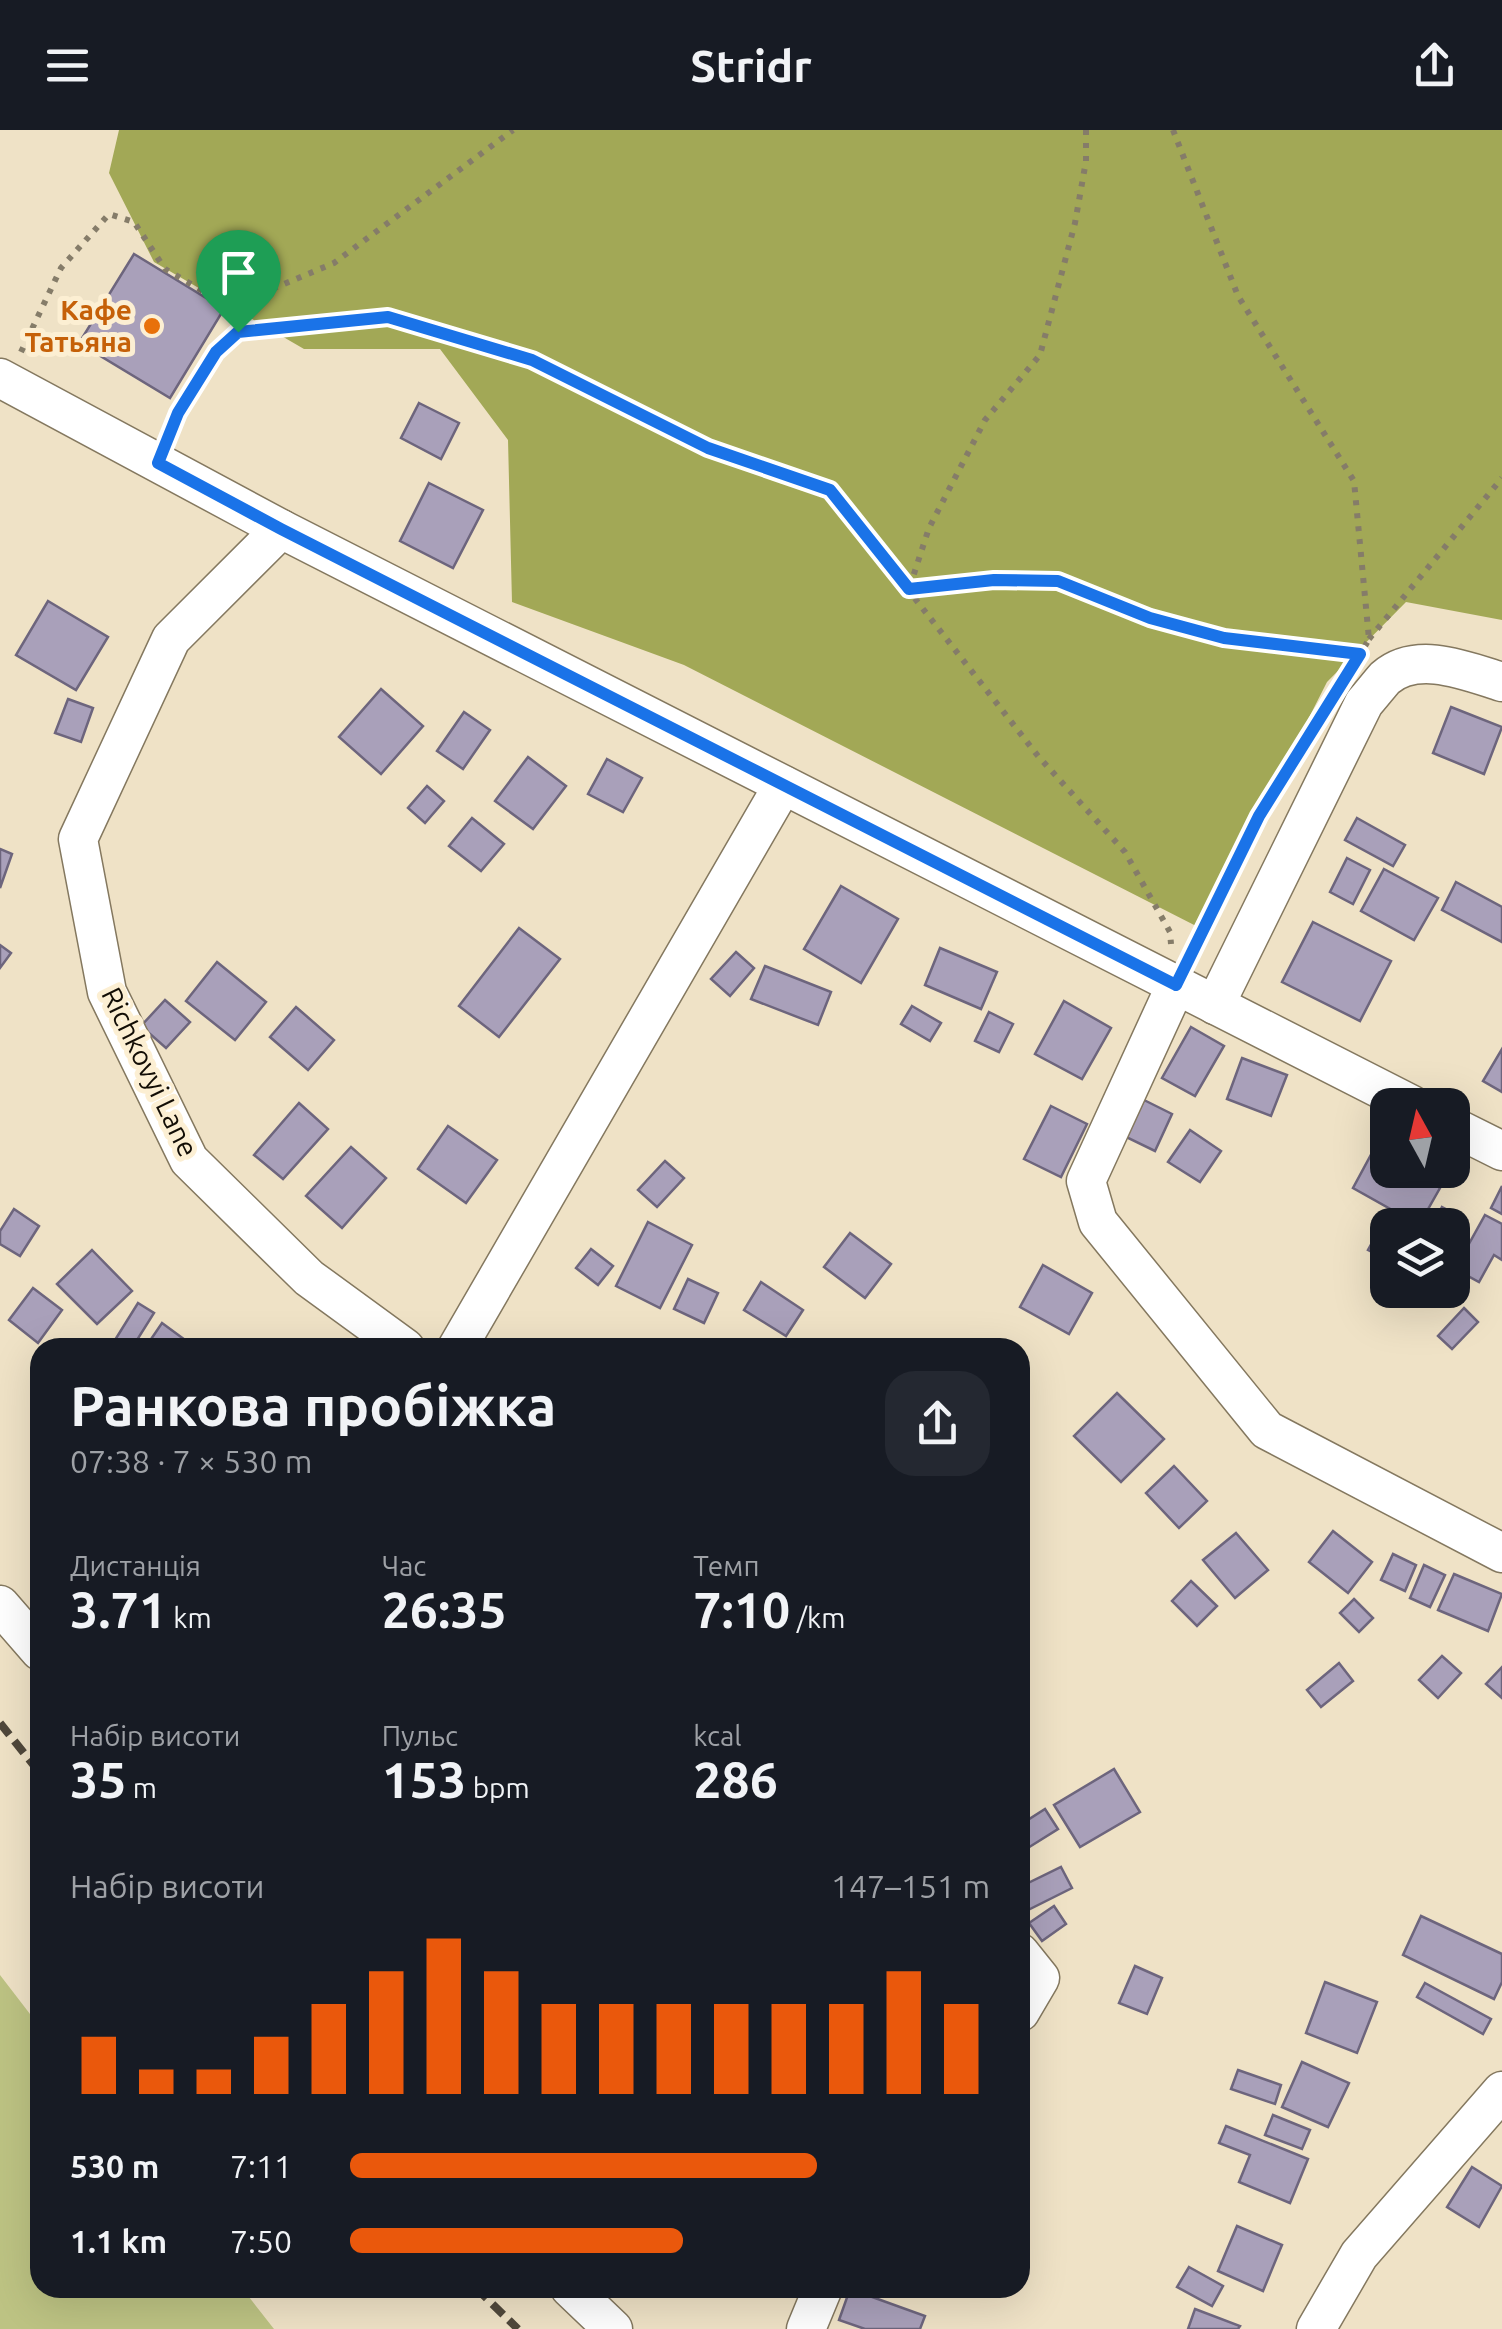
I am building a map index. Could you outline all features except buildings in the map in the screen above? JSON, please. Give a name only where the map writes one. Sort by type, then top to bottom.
[{"type":"street","points":[[3,380],[281,529],[1379,1088]]},
{"type":"street","name":"Richkovyi Lane","points":[[281,529],[171,639],[78,840],[107,992],[189,1160],[309,1278],[391,1338]]},
{"type":"street","points":[[1216,1005],[1364,703],[1388,676],[1414,666],[1445,664],[1502,682]]},
{"type":"street","points":[[463,1338],[783,785]]},
{"type":"street","points":[[1176,985],[1086,1180],[1098,1222],[1267,1430],[1502,1553]]},
{"type":"street","points":[[1470,1135],[1502,1151]]},
{"type":"street","points":[[0,1606],[30,1639]]},
{"type":"street","points":[[1030,1966],[1040,1978],[1030,1995]]},
{"type":"street","points":[[1316,2329],[1358,2254],[1502,2091]]},
{"type":"street","points":[[580,2298],[613,2329]]},
{"type":"street","points":[[806,2329],[820,2298]]},
{"type":"path","points":[[3,380],[60,268],[110,214],[134,222],[164,269],[208,294],[253,297],[334,263],[513,130]]},
{"type":"path","points":[[909,589],[929,528],[984,420],[1040,355],[1075,223],[1086,161],[1086,130]]},
{"type":"path","points":[[1173,130],[1238,296],[1354,481],[1370,639]]},
{"type":"path","points":[[158,463],[178,413],[216,352],[238,332],[388,317],[532,360],[708,448],[830,490],[1038,756],[1125,852],[1170,932],[1176,985]]},
{"type":"path","points":[[1352,666],[1502,478]]},
{"type":"path","points":[[909,589],[994,580],[1058,581],[1150,618],[1224,638],[1360,654]]},
{"type":"path","points":[[1176,985],[1259,816],[1288,770]]},
{"type":"green space","points":[[119,130],[1502,130],[1502,620],[1406,602],[1327,682],[1202,929],[684,665],[512,602],[508,440],[440,349],[304,349],[154,262],[109,173]]},
{"type":"green space","points":[[0,1975],[30,2014],[30,2298],[250,2298],[274,2329],[0,2329]]},
{"type":"railway","points":[[0,1723],[30,1760]]},
{"type":"railway","points":[[486,2298],[518,2329]]},
{"type":"place","name":"Кафе Татьяна","points":[[152,326]]},
{"type":"route","points":[[388,317],[532,360],[708,448],[830,490],[909,589],[994,580],[1058,581],[1150,618],[1224,638],[1360,654],[1259,816],[1176,985],[158,463],[178,413],[216,352],[238,332],[388,317]]}]
